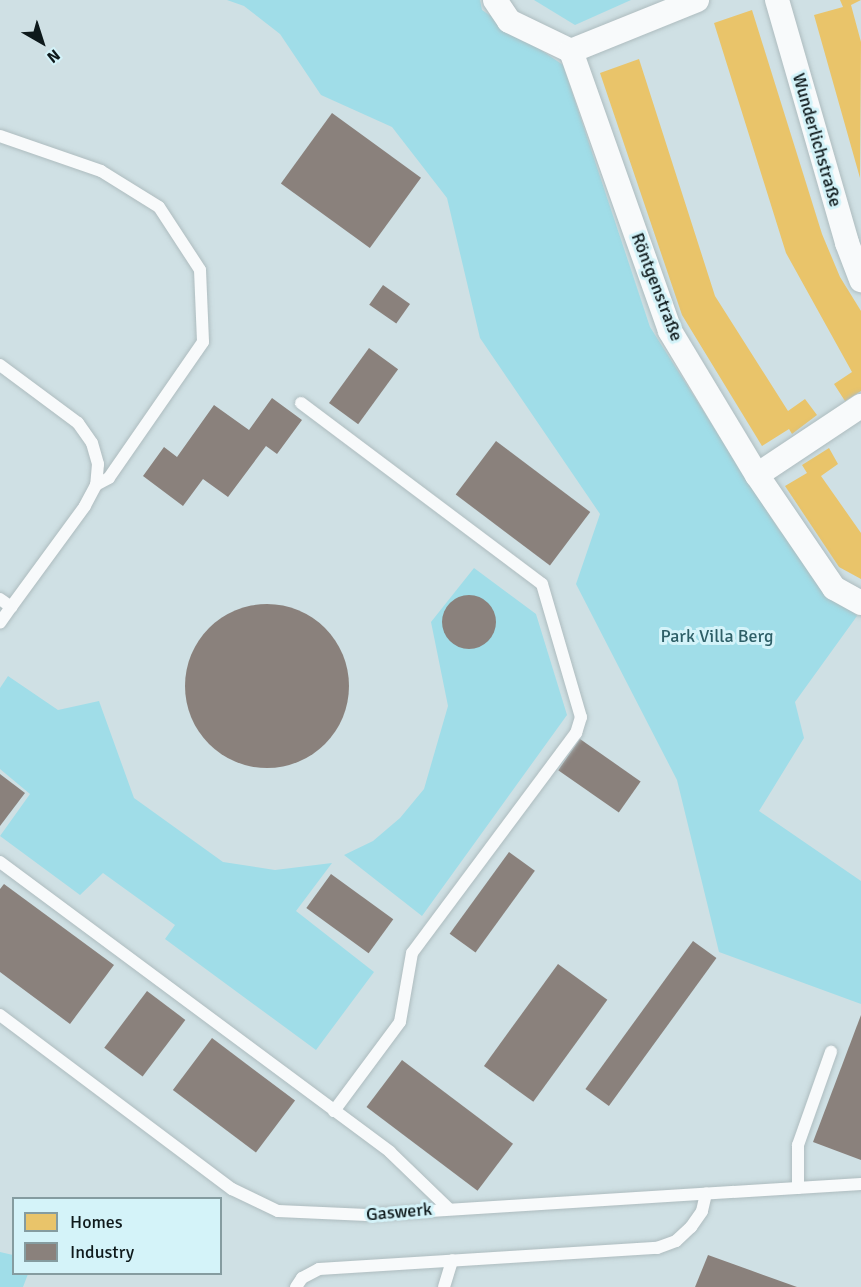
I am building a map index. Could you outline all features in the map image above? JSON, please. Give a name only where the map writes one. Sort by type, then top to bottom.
[{"type":"street","points":[[495,0],[509,21],[571,51],[697,0]]},
{"type":"street","name":"Wunderlichstraße","points":[[777,0],[847,243],[861,279]]},
{"type":"street","name":"Röntgenstraße","points":[[571,51],[670,331],[757,475],[834,588],[861,603]]},
{"type":"street","points":[[757,475],[861,406]]},
{"type":"lane","points":[[0,136],[102,171],[159,207],[200,270],[203,342],[109,478],[96,485]]},
{"type":"lane","points":[[0,365],[78,423],[92,443],[98,464],[96,485],[85,506],[0,623]]},
{"type":"lane","points":[[302,403],[542,584],[581,717],[576,733],[412,953],[400,1022],[334,1111]]},
{"type":"lane","points":[[0,599],[10,607]]},
{"type":"lane","points":[[0,862],[390,1152],[448,1208]]},
{"type":"lane","name":"Gaswerk","points":[[0,1015],[232,1189],[278,1211],[367,1215],[448,1208],[861,1184]]},
{"type":"lane","points":[[798,1188],[798,1145],[831,1052]]},
{"type":"lane","points":[[296,1287],[302,1278],[319,1269],[657,1248],[675,1241],[691,1227],[702,1211],[706,1193]]},
{"type":"lane","points":[[444,1287],[452,1260]]},
{"type":"green space","name":"Park Villa Berg","points":[[227,0],[480,0],[482,10],[563,65],[650,327],[779,530],[857,616],[795,702],[804,738],[759,811],[861,881],[861,1004],[719,952],[677,780],[576,584],[600,514],[480,338],[447,198],[392,127],[321,95],[280,34],[244,6]]},
{"type":"green space","points":[[534,0],[631,0],[575,25]]},
{"type":"green space","points":[[474,568],[536,614],[567,715],[422,916],[344,855],[373,841],[400,818],[424,789],[448,706],[431,622]]},
{"type":"green space","points":[[8,676],[58,710],[99,701],[134,798],[223,862],[275,870],[332,863],[296,911],[374,972],[316,1050],[165,939],[175,925],[103,873],[80,895],[0,836],[30,794],[0,769],[0,688]]},
{"type":"green space","points":[[0,1252],[12,1255],[12,1275],[28,1275],[23,1287],[0,1287]]},
{"type":"building: Homes","points":[[840,0],[861,0],[851,5],[861,42],[860,178],[814,15],[843,7]]},
{"type":"building: Homes","points":[[752,10],[822,234],[840,277],[861,311],[861,391],[845,401],[834,384],[852,372],[786,253],[714,23]]},
{"type":"building: Homes","points":[[639,59],[715,296],[788,411],[805,399],[817,415],[792,434],[789,429],[762,446],[682,315],[600,73]]},
{"type":"building: Homes","points":[[829,448],[838,464],[821,476],[861,533],[861,579],[839,567],[785,486],[807,473],[802,465]]},
{"type":"building: Industry","points":[[332,113],[421,178],[370,248],[281,183]]},
{"type":"building: Industry","points":[[383,285],[410,304],[396,324],[369,305]]},
{"type":"building: Industry","points":[[369,348],[398,369],[358,424],[329,403]]},
{"type":"building: Industry","points":[[272,398],[302,420],[277,454],[266,446],[228,497],[203,479],[183,506],[143,476],[164,447],[177,457],[214,405],[249,430]]},
{"type":"building: Industry","points":[[496,441],[590,512],[550,566],[456,495]]},
{"type":"building: Industry","points":[[464,595],[474,595],[484,599],[492,607],[496,622],[492,637],[484,645],[474,649],[464,649],[454,645],[446,637],[442,627],[442,617],[446,607],[454,599]]},
{"type":"building: Industry","points":[[267,604],[298,610],[325,628],[343,655],[349,686],[343,717],[325,744],[298,762],[267,768],[236,762],[209,744],[191,717],[185,686],[191,655],[209,628],[236,610]]},
{"type":"building: Industry","points":[[580,739],[641,781],[619,813],[558,770]]},
{"type":"building: Industry","points":[[0,774],[25,793],[0,826]]},
{"type":"building: Industry","points":[[509,852],[535,871],[476,953],[450,934]]},
{"type":"building: Industry","points":[[331,874],[393,919],[369,953],[306,908]]},
{"type":"building: Industry","points":[[4,884],[114,965],[70,1024],[0,972],[0,889]]},
{"type":"building: Industry","points":[[693,941],[716,958],[609,1106],[585,1089]]},
{"type":"building: Industry","points":[[558,964],[607,1000],[533,1102],[484,1066]]},
{"type":"building: Industry","points":[[147,991],[185,1020],[143,1077],[104,1048]]},
{"type":"building: Industry","points":[[861,1015],[861,1160],[813,1142]]},
{"type":"building: Industry","points":[[212,1038],[295,1101],[256,1153],[173,1090]]},
{"type":"building: Industry","points":[[402,1060],[513,1144],[478,1191],[366,1107]]},
{"type":"building: Industry","points":[[708,1255],[797,1287],[695,1287]]}]
